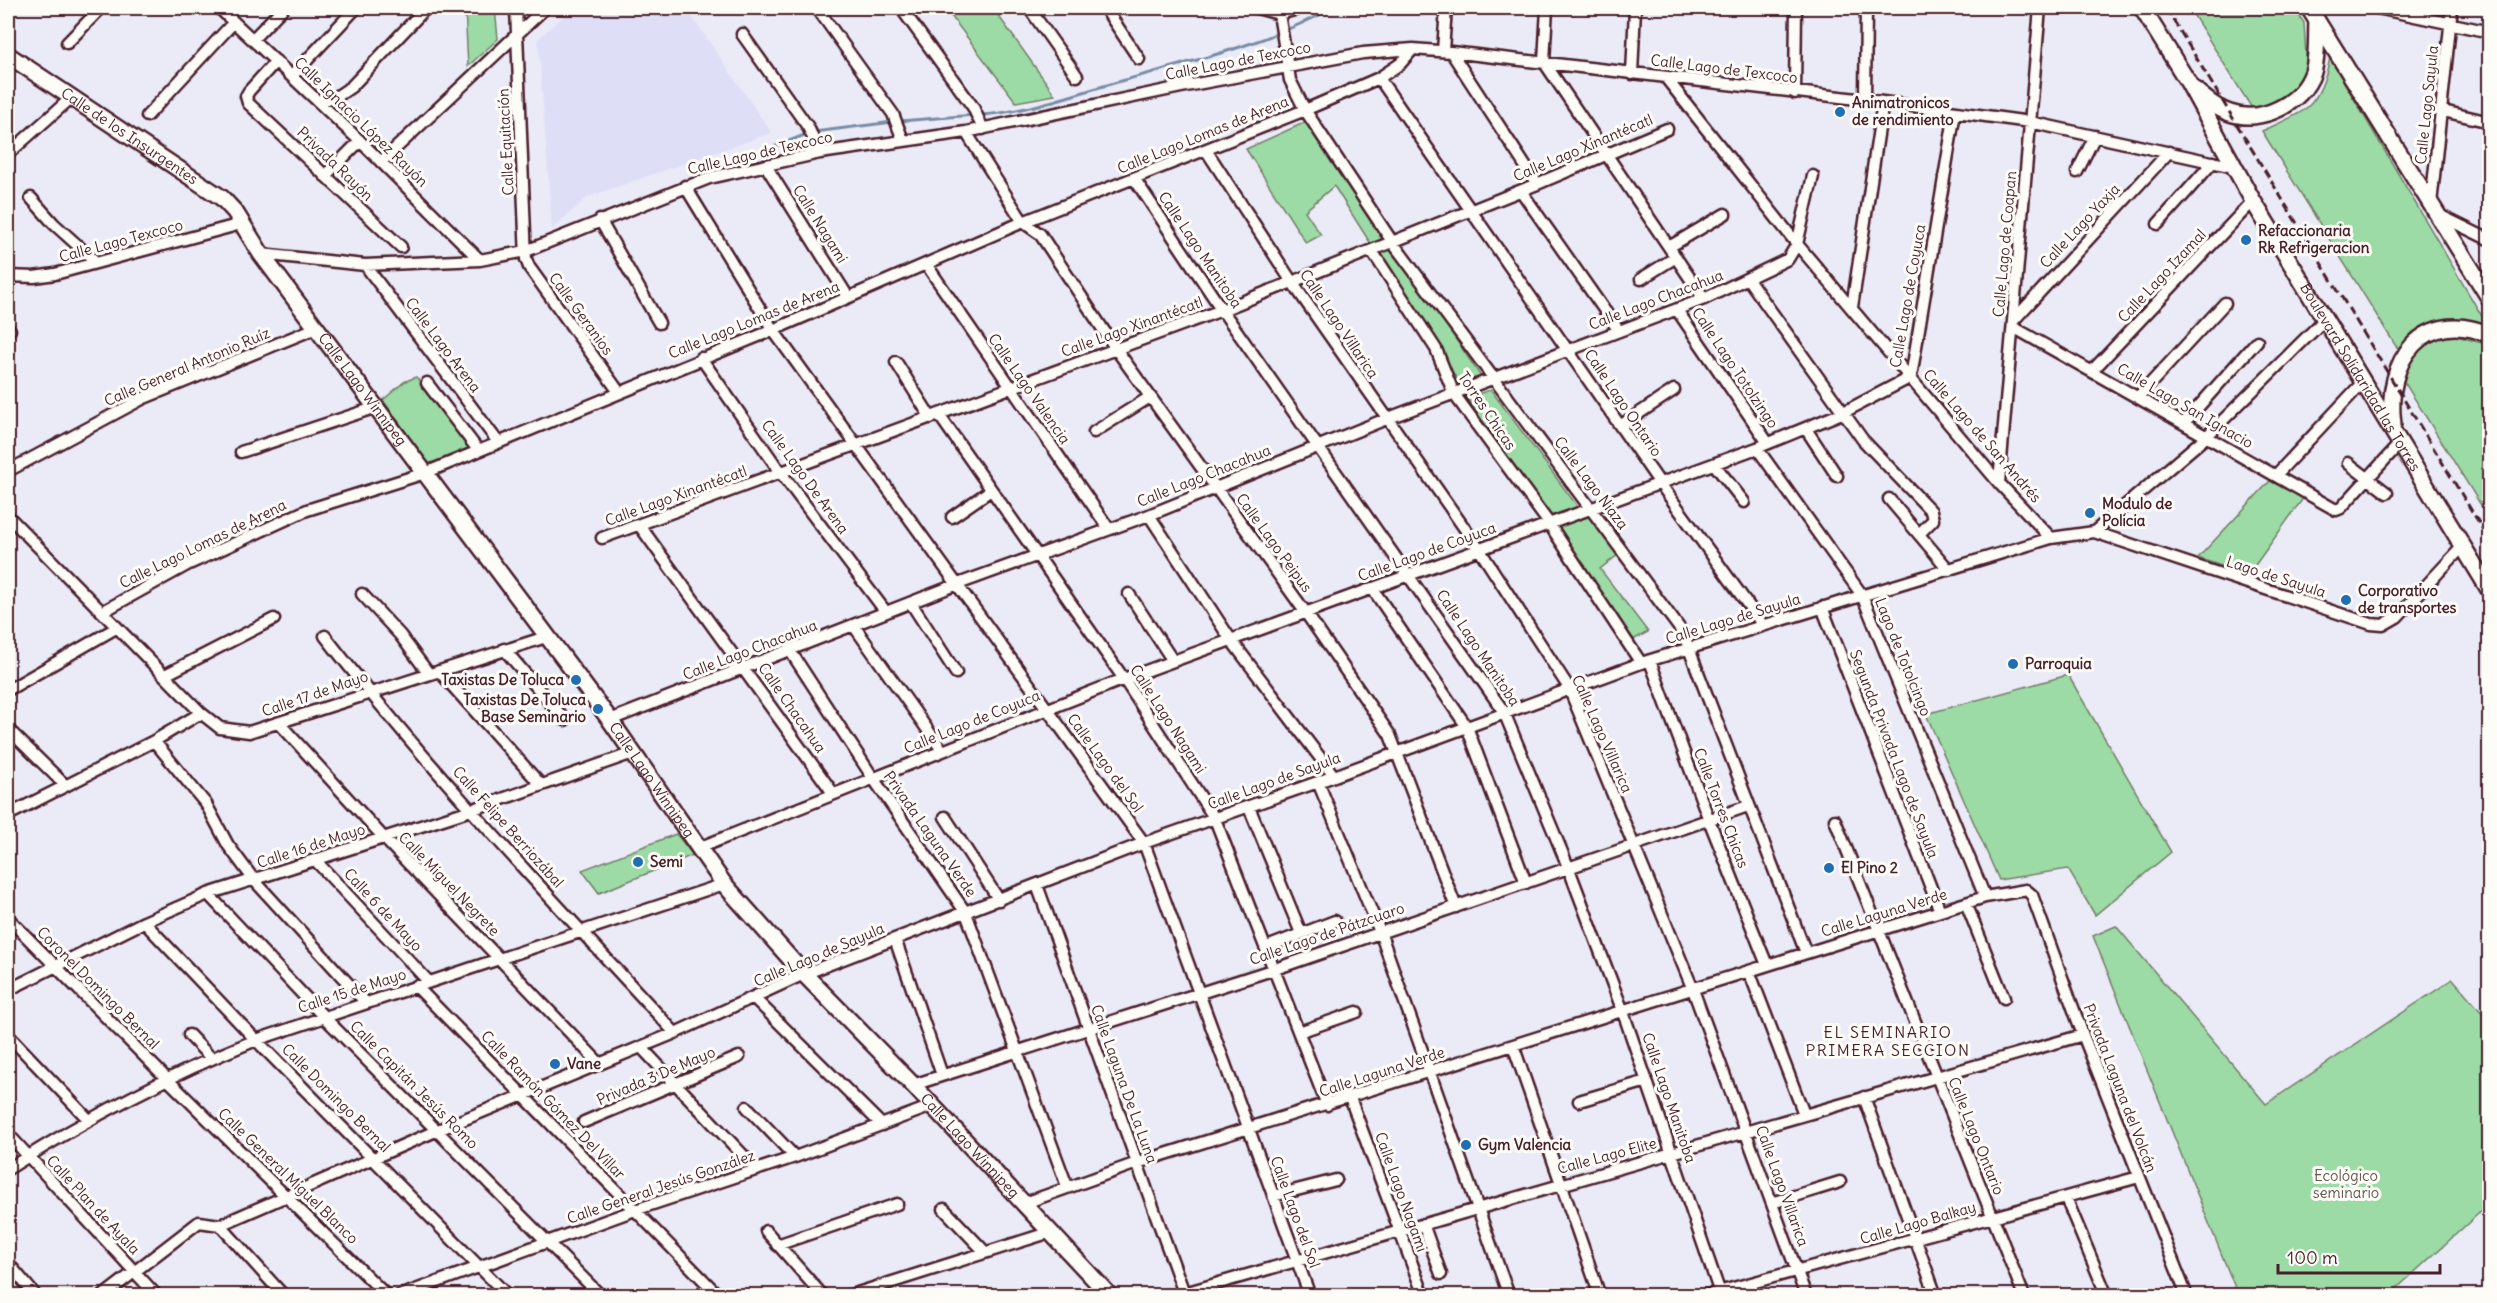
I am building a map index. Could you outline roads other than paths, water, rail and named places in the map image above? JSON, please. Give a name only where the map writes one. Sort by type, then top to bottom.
[{"type":"main road","name":"Boulevard Solidaridad las Torres","points":[[2142,8],[2188,82],[2253,201],[2490,591]]},
{"type":"main road","points":[[2188,82],[2228,113],[2252,116],[2276,110],[2289,102],[2310,78],[2314,63],[2313,14]]},
{"type":"main road","points":[[2313,14],[2490,299]]},
{"type":"main road","name":"Calle de los Insurgentes","points":[[8,55],[222,198],[230,204],[241,224]]},
{"type":"main road","name":"Calle Lago Winnipeg","points":[[241,224],[374,408],[610,720],[701,847],[724,884],[804,974],[913,1085],[1110,1296]]},
{"type":"main road","points":[[2397,436],[2392,390],[2401,361],[2412,344],[2428,333],[2447,326],[2477,330],[2490,335]]},
{"type":"street","points":[[67,43],[101,8]]},
{"type":"street","name":"Calle Ignacio López Rayón","points":[[219,8],[360,141],[480,260]]},
{"type":"street","points":[[253,39],[283,8]]},
{"type":"street","points":[[292,76],[356,8]]},
{"type":"street","name":"Calle Equitación","points":[[516,8],[526,251]]},
{"type":"street","points":[[381,162],[516,32],[545,8]]},
{"type":"street","points":[[818,8],[895,117],[903,140]]},
{"type":"street","points":[[901,8],[979,121]]},
{"type":"street","points":[[1029,8],[1077,76]]},
{"type":"street","points":[[1105,8],[1139,59]]},
{"type":"street","points":[[1257,8],[1279,14],[1302,8]]},
{"type":"street","points":[[1446,8],[1447,52],[1538,184]]},
{"type":"street","points":[[1547,8],[1544,62],[1704,299]]},
{"type":"street","points":[[1632,74],[1635,8]]},
{"type":"street","points":[[1795,93],[1796,8]]},
{"type":"street","points":[[1865,100],[1866,8]]},
{"type":"street","name":"Calle Lago de Coapan","points":[[2000,483],[2040,8]]},
{"type":"street","points":[[2377,8],[2490,32]]},
{"type":"street","name":"Calle Lago Sayula","points":[[2434,210],[2452,8]]},
{"type":"street","points":[[319,102],[339,95],[351,87],[425,9]]},
{"type":"street","name":"Calle Lago Niaza","points":[[1279,14],[1294,90],[1305,110],[1393,243],[1679,626],[1806,953]]},
{"type":"street","points":[[147,116],[234,22]]},
{"type":"street","points":[[742,34],[809,129],[819,150]]},
{"type":"street","name":"Calle Lago de Texcoco","points":[[261,254],[365,265],[480,260],[526,251],[685,186],[819,150],[966,132],[979,121],[1363,53],[1413,49],[1883,102],[2030,122],[2234,167]]},
{"type":"street","name":"Calle Lago Lomas de Arena","points":[[102,612],[170,574],[307,510],[425,473],[773,330],[1023,222],[1305,110],[1379,78],[1400,64],[1413,49]]},
{"type":"street","name":"Privada Rayón","points":[[276,61],[249,91],[246,96],[248,103],[401,247]]},
{"type":"street","name":"Calle Lago Ontario","points":[[1379,78],[1659,482],[1762,624]]},
{"type":"street","name":"Calle Lago de San Andrés","points":[[1666,78],[1797,244],[2000,483],[2051,538]]},
{"type":"street","points":[[8,154],[71,98]]},
{"type":"street","points":[[1852,307],[1883,102]]},
{"type":"street","points":[[2443,111],[2490,122]]},
{"type":"street","name":"Calle Lago de Coyuca","points":[[701,847],[1124,679],[1806,429],[1842,413],[1911,376],[1955,112]]},
{"type":"street","name":"Calle Lago Xinantécatl","points":[[602,538],[640,526],[1222,310],[1521,191],[1667,129]]},
{"type":"street","name":"Calle Lago Peipus","points":[[966,132],[1023,222],[1040,234],[1116,349],[1306,613],[1384,727],[1398,752],[1456,907]]},
{"type":"street","points":[[2077,172],[2095,136]]},
{"type":"street","points":[[325,176],[360,141]]},
{"type":"street","name":"Calle Lago Villarica","points":[[1206,150],[1292,282],[1479,549],[1569,688],[1692,987],[1806,1296]]},
{"type":"street","name":"Calle Lago Yaxja","points":[[2014,323],[2169,152]]},
{"type":"street","points":[[2158,224],[2213,162]]},
{"type":"street","name":"Calle Nagami","points":[[766,166],[848,297]]},
{"type":"street","points":[[1797,244],[1813,176]]},
{"type":"street","name":"Calle Lago Manitoba","points":[[1134,178],[1222,310],[1410,574],[1504,712],[1569,869],[1622,1009],[1721,1294]]},
{"type":"street","name":"Calle Lago del Sol","points":[[685,186],[773,330],[1144,843],[1310,1296]]},
{"type":"street","points":[[1521,191],[1618,331]]},
{"type":"street","points":[[31,198],[54,224],[96,261]]},
{"type":"street","name":"Calle Lago Izamal","points":[[2092,371],[2253,201]]},
{"type":"street","points":[[2434,210],[2490,240]]},
{"type":"street","points":[[1669,247],[1725,214]]},
{"type":"street","points":[[600,220],[658,323]]},
{"type":"street","name":"Calle Lago Texcoco","points":[[8,276],[42,277],[241,224]]},
{"type":"street","name":"Calle Lago Chacahua","points":[[610,720],[958,584],[1149,515],[1386,419],[1677,310],[1783,263],[1791,256],[1797,244]]},
{"type":"street","name":"Calle Geranios","points":[[526,251],[529,267],[619,392]]},
{"type":"street","name":"Torres Chicas","points":[[1372,251],[1436,349],[1454,394],[1548,522]]},
{"type":"street","points":[[1641,279],[1676,257]]},
{"type":"street","name":"Calle Lago Valencia","points":[[926,264],[1109,530]]},
{"type":"street","name":"Calle Lago Arena","points":[[365,265],[498,442]]},
{"type":"street","points":[[1748,279],[1842,413],[1873,452],[1931,511],[1933,520],[1919,534]]},
{"type":"street","points":[[2138,397],[2225,303]]},
{"type":"street","name":"Calle Lago Totolzingo","points":[[1677,310],[1768,443]]},
{"type":"street","points":[[2094,532],[2207,436],[2325,319]]},
{"type":"street","name":"Calle Lago San Ignacio","points":[[2014,323],[2092,371],[2336,510],[2341,508],[2368,478]]},
{"type":"street","name":"Calle General Antonio Ruíz","points":[[8,471],[144,398],[316,328]]},
{"type":"street","points":[[2184,423],[2257,340]]},
{"type":"street","name":"Calle Lago De Arena","points":[[701,358],[782,473],[886,612]]},
{"type":"street","name":"Calle Lago Nagami","points":[[896,362],[991,490],[1124,679],[1215,819],[1327,1105]]},
{"type":"street","points":[[2276,475],[2363,382]]},
{"type":"street","points":[[427,383],[478,450]]},
{"type":"street","points":[[1620,426],[1674,390]]},
{"type":"street","points":[[1094,432],[1150,397]]},
{"type":"street","points":[[242,452],[374,408]]},
{"type":"street","points":[[1806,429],[1837,476]]},
{"type":"street","points":[[2368,478],[2397,436]]},
{"type":"street","name":"Lago de Totolcingo","points":[[1756,448],[1862,595],[1985,897]]},
{"type":"street","points":[[2348,463],[2387,492]]},
{"type":"street","points":[[1714,464],[1744,502]]},
{"type":"street","points":[[952,517],[991,490]]},
{"type":"street","points":[[1889,499],[1949,570]]},
{"type":"street","points":[[1149,515],[1231,640],[1334,776]]},
{"type":"street","name":"Calle 17 de Mayo","points":[[8,516],[116,628],[201,713],[220,728],[249,732],[368,692],[546,637]]},
{"type":"street","name":"Calle Torres Chicas","points":[[1548,522],[1645,662],[1767,965]]},
{"type":"street","name":"Calle Chacahua","points":[[640,526],[746,668],[833,793]]},
{"type":"street","name":"Lago de Sayula","points":[[2051,538],[2094,532],[2379,625],[2397,617],[2463,546]]},
{"type":"street","name":"Calle Lago de Sayula","points":[[103,1296],[133,1270],[199,1222],[220,1225],[438,1130],[675,1033],[804,974],[1144,843],[1318,782],[1569,688],[1762,624],[2051,538]]},
{"type":"street","points":[[1372,588],[1467,727],[1526,884]]},
{"type":"street","points":[[362,594],[541,785]]},
{"type":"street","points":[[1128,594],[1173,661]]},
{"type":"street","points":[[911,603],[956,673]]},
{"type":"street","name":"Segunda Privada Lago de Sayula","points":[[1822,607],[1940,911]]},
{"type":"street","points":[[165,675],[274,619]]},
{"type":"street","points":[[854,626],[942,750]]},
{"type":"street","points":[[8,690],[116,628]]},
{"type":"street","name":"Calle Felipe Berriozábal","points":[[325,636],[368,692],[471,810],[675,1033]]},
{"type":"street","points":[[504,649],[565,720]]},
{"type":"street","name":"Privada Laguna Verde","points":[[789,649],[873,778],[966,913],[1067,1186]]},
{"type":"street","points":[[9,812],[154,741],[201,713]]},
{"type":"street","name":"Calle Miguel Negrete","points":[[279,723],[384,838],[600,1064]]},
{"type":"street","points":[[8,729],[66,786]]},
{"type":"street","points":[[154,741],[213,814],[228,845],[254,880],[366,1003]]},
{"type":"street","name":"Calle 16 de Mayo","points":[[8,990],[144,922],[208,894],[471,810],[633,753]]},
{"type":"street","points":[[1318,782],[1380,932],[1509,1296]]},
{"type":"street","name":"Calle Lago de Pátzcuaro","points":[[913,1085],[1018,1049],[1275,969],[1748,806]]},
{"type":"street","points":[[1249,807],[1300,933]]},
{"type":"street","points":[[945,817],[999,900]]},
{"type":"street","name":"Calle Lago Ontario","points":[[1835,820],[2024,1296]]},
{"type":"street","name":"Calle 6 de Mayo","points":[[315,860],[428,981]]},
{"type":"street","name":"Calle 15 de Mayo","points":[[8,1169],[89,1120],[211,1058],[256,1040],[724,884]]},
{"type":"street","name":"Calle Laguna De La Luna","points":[[1037,885],[1137,1163],[1179,1294]]},
{"type":"street","name":"Calle Laguna Verde","points":[[1025,1203],[1067,1186],[1137,1163],[1429,1073],[1692,987],[1985,897],[2029,891]]},
{"type":"street","name":"Privada Laguna del Volcán","points":[[2029,891],[2083,1035],[2187,1296]]},
{"type":"street","name":"Calle Capitán Jesús Romo","points":[[208,894],[323,1016],[601,1296]]},
{"type":"street","points":[[1966,903],[2004,998]]},
{"type":"street","name":"Coronel Domingo Bernal","points":[[8,918],[167,1080]]},
{"type":"street","points":[[1267,947],[1335,921]]},
{"type":"street","name":"Calle Domingo Bernal","points":[[144,922],[256,1040],[375,1158],[508,1296]]},
{"type":"street","points":[[895,939],[942,1075]]},
{"type":"street","points":[[1749,971],[1804,1114]]},
{"type":"street","name":"Calle Ramón Gómez Del Villar","points":[[416,986],[719,1296]]},
{"type":"street","points":[[754,998],[882,1125]]},
{"type":"street","points":[[1299,1032],[1357,1012]]},
{"type":"street","points":[[8,1035],[89,1120]]},
{"type":"street","points":[[189,1035],[211,1058]]},
{"type":"street","name":"Calle Lago Elite","points":[[1179,1294],[2083,1035]]},
{"type":"street","points":[[1513,1045],[1600,1296]]},
{"type":"street","points":[[640,1047],[757,1170]]},
{"type":"street","name":"Privada 3 De Mayo","points":[[584,1122],[739,1057]]},
{"type":"street","name":"Calle General Miguel Blanco","points":[[167,1080],[287,1195],[387,1296]]},
{"type":"street","points":[[1579,1101],[1647,1081]]},
{"type":"street","points":[[1864,1097],[1936,1296]]},
{"type":"street","name":"Calle Lago Nagami","points":[[1350,1098],[1424,1296]]},
{"type":"street","name":"Calle General Jesús González","points":[[399,1296],[634,1210],[795,1157],[932,1106]]},
{"type":"street","points":[[747,1107],[795,1157]]},
{"type":"street","name":"Calle Plan de Ayala","points":[[8,1134],[157,1296]]},
{"type":"street","name":"Calle Lago Balkay","points":[[1704,1296],[1721,1294],[2139,1177]]},
{"type":"street","points":[[1273,1196],[1336,1179]]},
{"type":"street","points":[[1773,1203],[1840,1182]]},
{"type":"street","points":[[2066,1198],[2107,1296]]},
{"type":"street","points":[[777,1245],[897,1204]]},
{"type":"street","points":[[944,1209],[985,1252]]},
{"type":"street","points":[[1423,1224],[1441,1274]]},
{"type":"street","points":[[220,1225],[284,1296]]},
{"type":"street","points":[[766,1232],[823,1296]]},
{"type":"street","points":[[848,1296],[1051,1232]]},
{"type":"street","points":[[8,1263],[36,1296]]},
{"type":"street","points":[[880,1286],[890,1296]]},
{"type":"waterway","points":[[981,115],[1032,107],[1226,52],[1307,21],[1333,8]]},
{"type":"waterway","points":[[900,121],[974,115]]},
{"type":"waterway","points":[[814,132],[893,122]]},
{"type":"waterway","points":[[558,232],[807,134]]},
{"type":"railway","points":[[2166,8],[2490,541]]},
{"type":"place","name":"Animatronicos de rendimiento","points":[[1840,112]]},
{"type":"place","name":"Refaccionaria Rk Refrigeracion","points":[[2246,240]]},
{"type":"place","name":"Modulo de Policia","points":[[2090,513]]},
{"type":"place","name":"Corporativo de transportes","points":[[2346,600]]},
{"type":"place","name":"Parroquia","points":[[2013,664]]},
{"type":"place","name":"Taxistas De Toluca","points":[[576,680]]},
{"type":"place","name":"Taxistas De Toluca Base Seminario","points":[[598,709]]},
{"type":"place","name":"Semi","points":[[638,862]]},
{"type":"place","name":"El Pino 2","points":[[1829,868]]},
{"type":"place","name":"Vane","points":[[555,1064]]},
{"type":"place","name":"Gym Valencia","points":[[1466,1145]]},
{"type":"district","name":"EL SEMINARIO PRIMERA SECCION","points":[[1888,1041]]},
{"type":"park label","name":"Ecológico seminario","points":[[2346,1184]]}]
